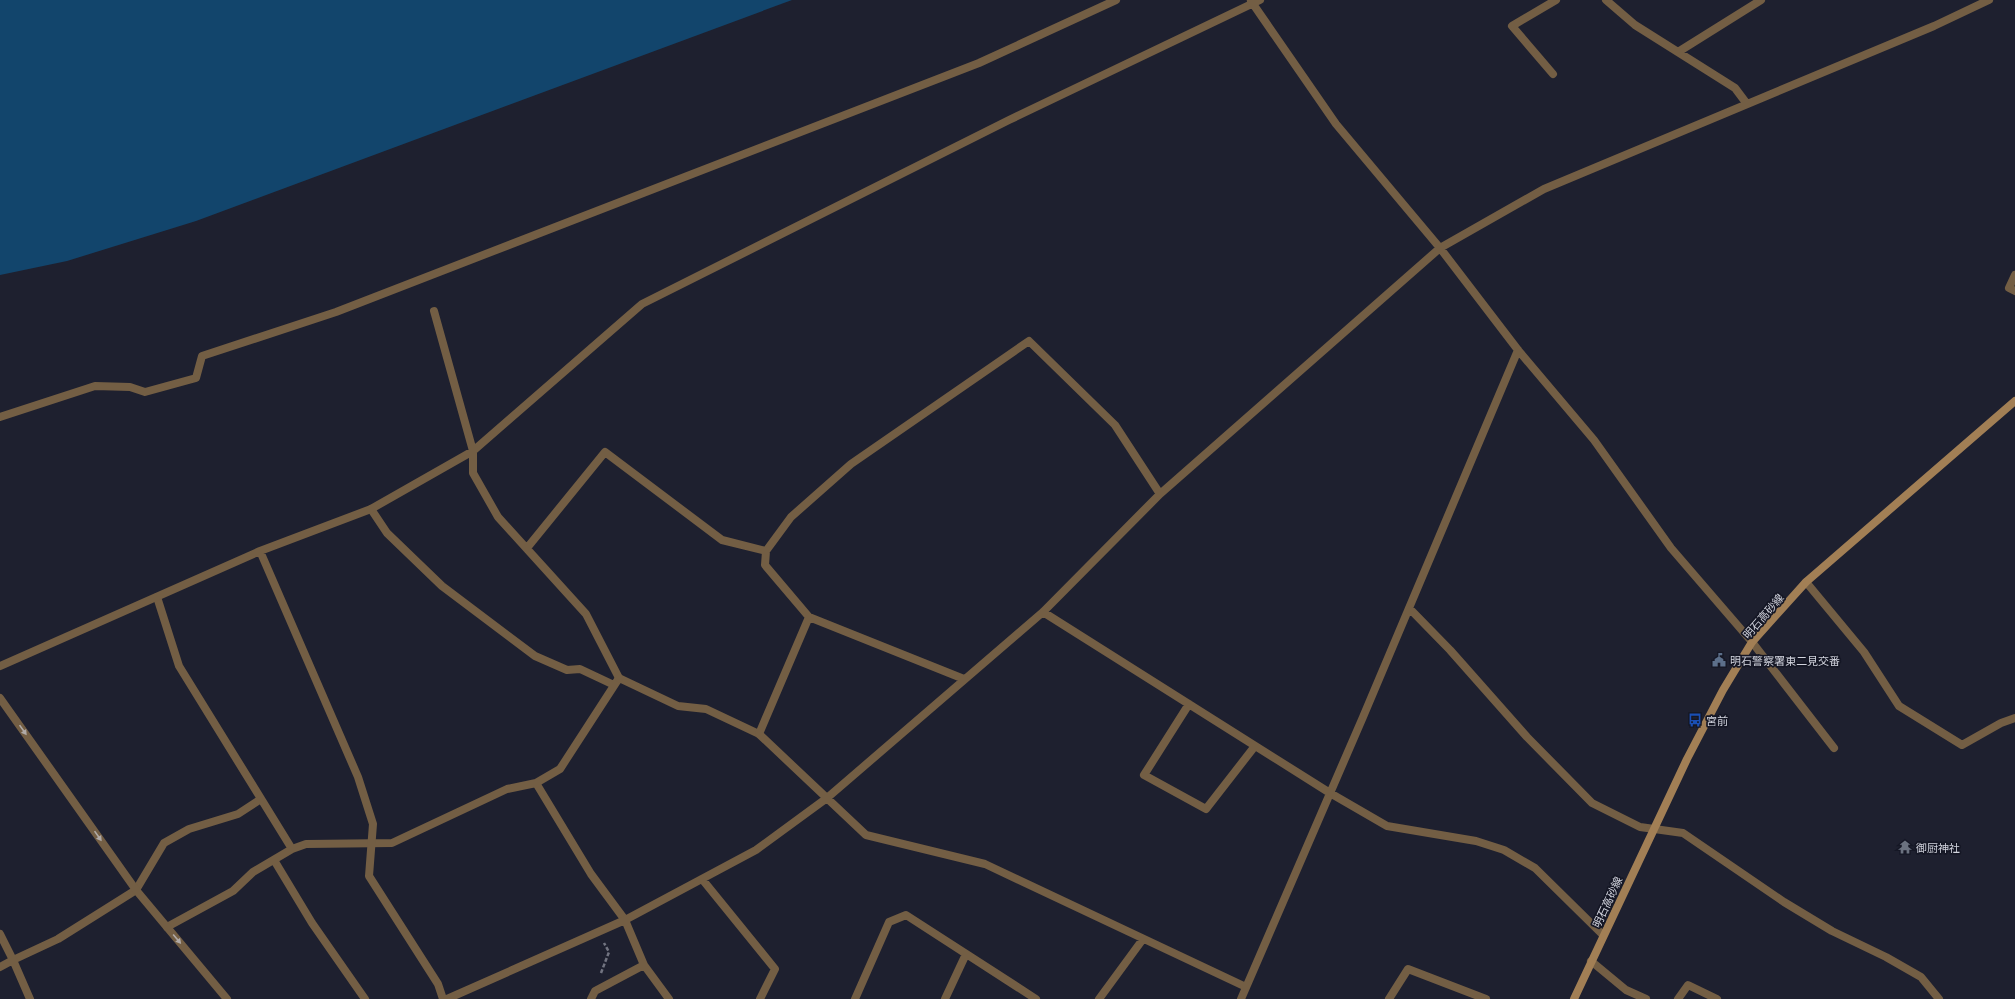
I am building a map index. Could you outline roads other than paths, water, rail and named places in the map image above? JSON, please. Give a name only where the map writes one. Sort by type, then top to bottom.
[{"type":"main road","name":"明石高砂線","points":[[1574,999],[1654,828],[1723,690],[1752,642],[1806,582],[2015,402]]},
{"type":"street","points":[[0,417],[95,386],[130,387],[145,392],[196,378],[202,356],[336,312],[979,64],[1116,0]]},
{"type":"street","points":[[1553,74],[1512,26],[1556,0]]},
{"type":"street","points":[[1606,0],[1635,25],[1734,88],[1747,104]]},
{"type":"street","points":[[1678,52],[1761,0]]},
{"type":"street","points":[[447,999],[625,920],[756,850],[827,798],[1043,612],[1160,494],[1440,248],[1544,189],[1934,26],[1989,0]]},
{"type":"street","points":[[0,666],[260,551],[371,509],[472,451],[642,304],[1009,120],[1255,1],[1336,124],[1440,248],[1518,350],[1594,440],[1671,548],[1752,642],[1834,748]]},
{"type":"street","points":[[2015,275],[2009,288],[2015,291]]},
{"type":"street","points":[[434,311],[472,451],[473,473],[498,517],[586,614],[619,678],[678,706],[706,709],[759,734],[866,835],[985,864],[1246,987]]},
{"type":"street","points":[[964,679],[809,617],[765,565],[766,551],[791,517],[851,464],[1029,341],[1115,425],[1160,494]]},
{"type":"street","points":[[1241,999],[1518,350]]},
{"type":"street","points":[[527,548],[605,452],[722,540],[766,551]]},
{"type":"street","points":[[371,509],[387,533],[442,586],[535,656],[567,670],[580,669],[614,685]]},
{"type":"street","points":[[260,551],[358,777],[373,824],[369,876],[438,984],[443,999]]},
{"type":"street","points":[[1806,582],[1864,652],[1899,706],[1962,745],[2001,723],[2015,718]]},
{"type":"street","points":[[158,597],[179,666],[292,849]]},
{"type":"street","points":[[1409,608],[1450,650],[1527,737],[1592,803],[1640,827],[1683,832],[1784,902],[1832,931],[1886,957],[1921,977],[1939,999]]},
{"type":"street","points":[[1043,612],[1255,746],[1387,826],[1476,841],[1504,850],[1535,868],[1603,935]]},
{"type":"street","points":[[759,734],[809,617]]},
{"type":"street","points":[[167,927],[233,891],[253,872],[292,849],[306,844],[392,843],[507,789],[536,783],[560,769],[619,678]]},
{"type":"street","points":[[0,698],[136,890],[227,999]]},
{"type":"street","points":[[1189,704],[1144,775],[1206,809],[1255,746]]},
{"type":"street","points":[[536,783],[591,874],[625,920],[644,965],[670,999]]},
{"type":"street","points":[[0,966],[58,939],[136,890],[164,843],[189,829],[238,814],[261,799]]},
{"type":"street","points":[[274,860],[312,923],[365,999]]},
{"type":"street","points":[[702,879],[775,969],[760,999]]},
{"type":"street","points":[[855,999],[889,922],[906,915],[1036,999]]},
{"type":"street","points":[[0,934],[30,999]]},
{"type":"street","points":[[1099,999],[1143,938]]},
{"type":"street","points":[[945,999],[966,954]]},
{"type":"street","points":[[1591,962],[1626,990],[1646,999]]},
{"type":"street","points":[[591,999],[595,991],[644,965]]},
{"type":"street","points":[[1389,999],[1408,969],[1486,999]]},
{"type":"street","points":[[1678,999],[1688,985],[1718,999]]},
{"type":"water","points":[[0,0],[792,0],[196,221],[67,261],[0,275]]},
{"type":"place","name":"明石警察署東二見交番","points":[[1719,660]]},
{"type":"place","name":"宮前","points":[[1695,720]]},
{"type":"place","name":"御厨神社","points":[[1905,847]]}]
